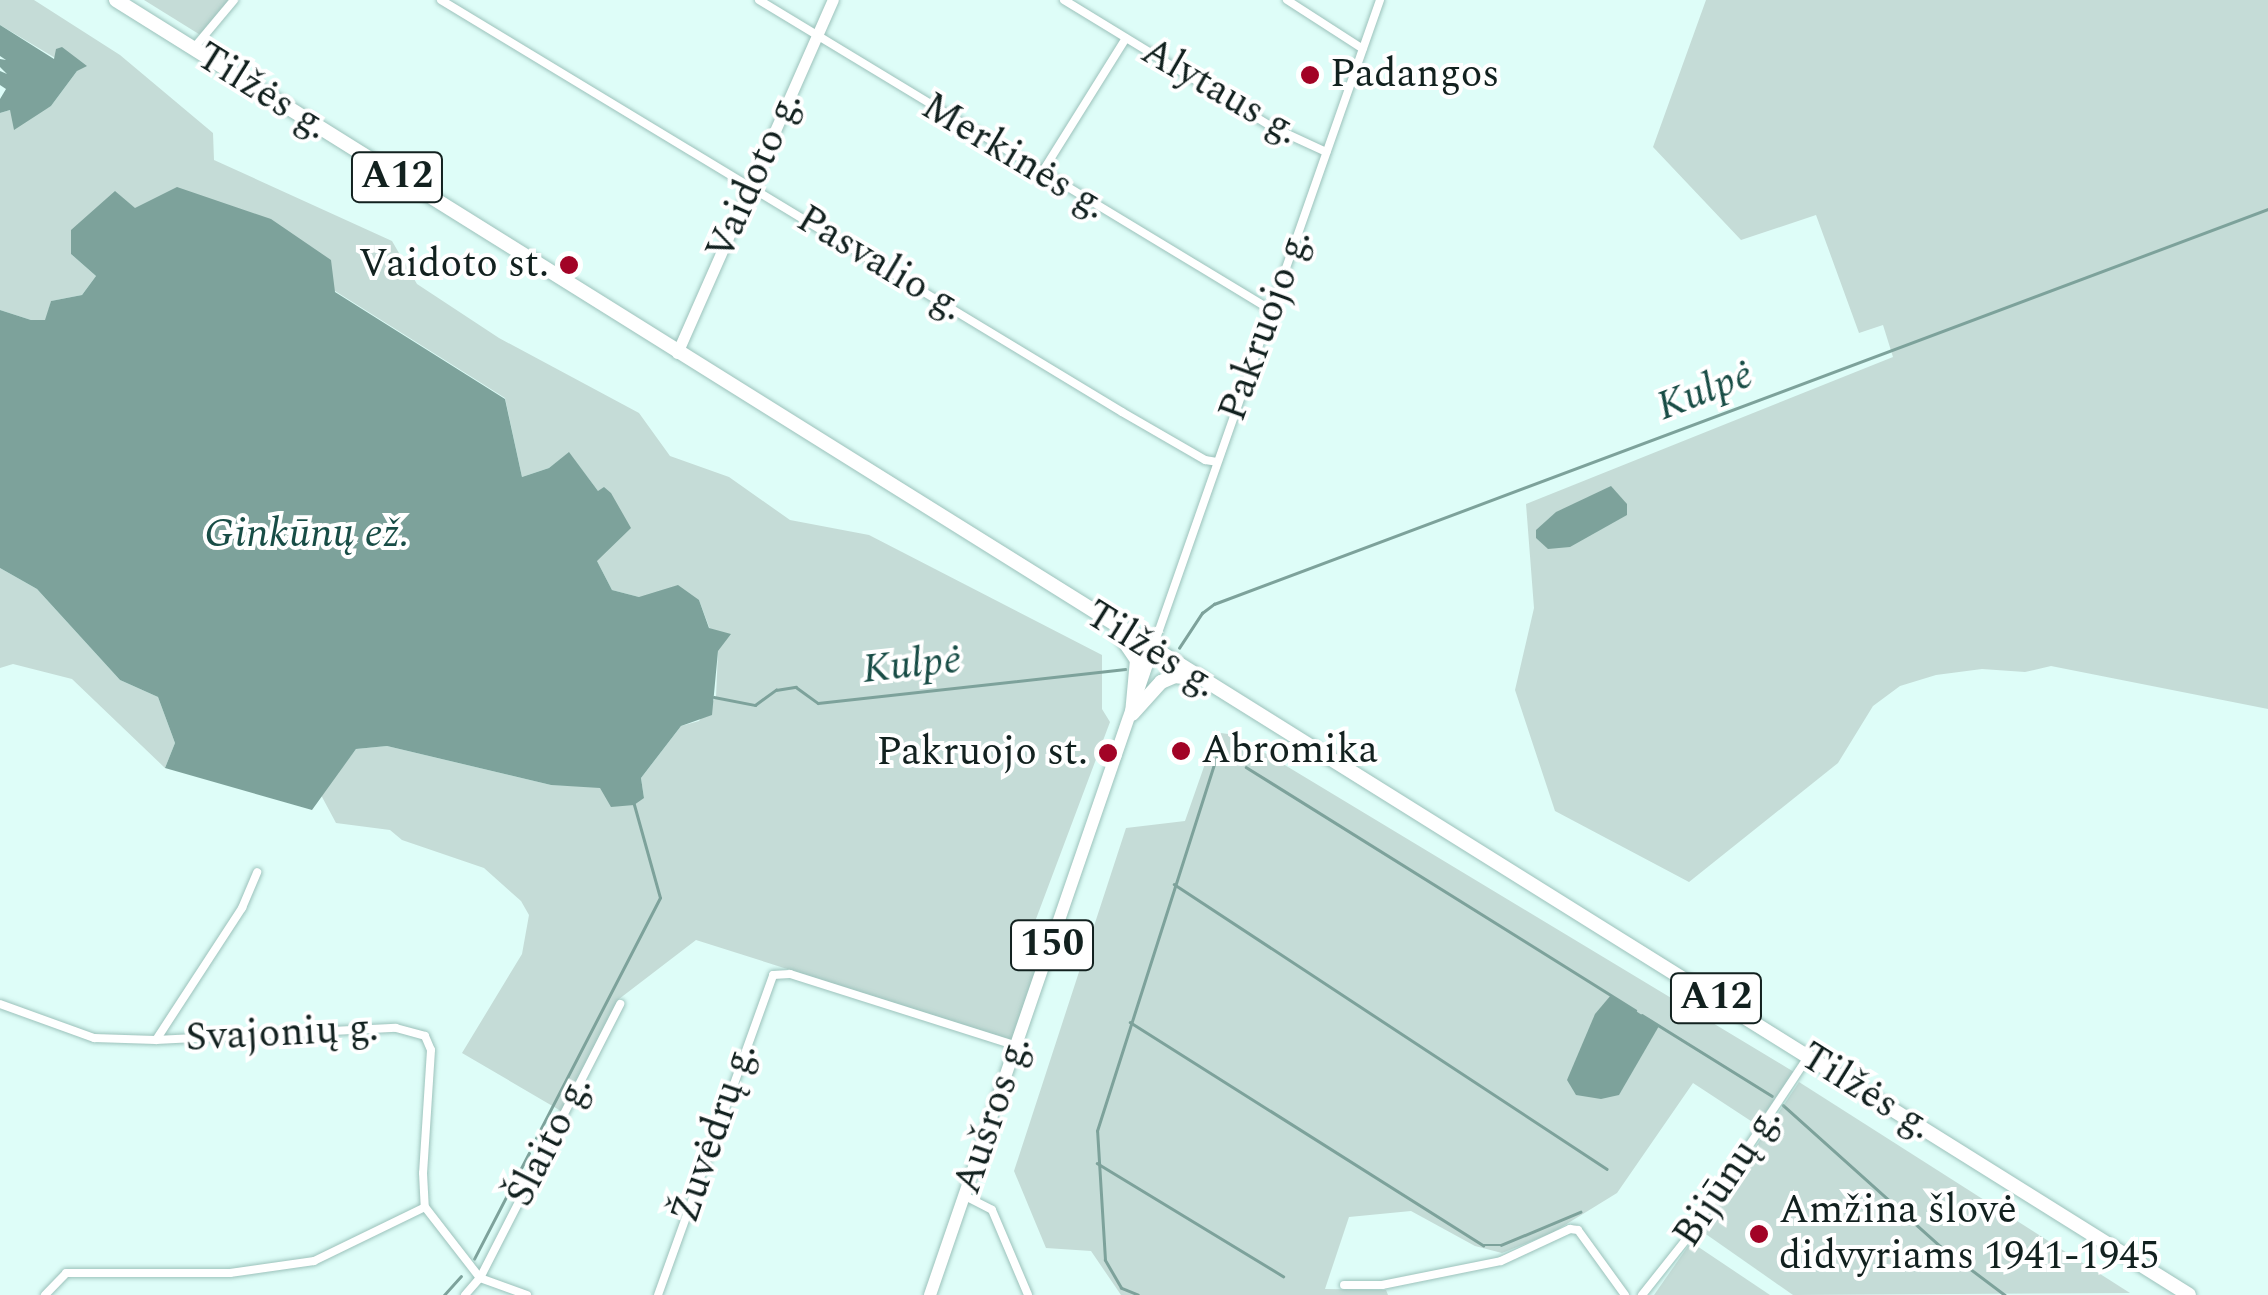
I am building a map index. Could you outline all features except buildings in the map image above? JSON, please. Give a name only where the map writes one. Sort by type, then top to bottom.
[{"type":"highway","name":"Tilžės g.","points":[[116,0],[1112,626],[2189,1295]]},
{"type":"highway","points":[[1112,626],[1136,660],[1132,714]]},
{"type":"highway","points":[[1132,714],[1160,682],[1176,676],[1199,679]]},
{"type":"main road","name":"Vaidoto g.","points":[[677,353],[833,0]]},
{"type":"main road","name":"Aušros g.","points":[[930,1295],[1152,650]]},
{"type":"street","points":[[192,48],[234,0]]},
{"type":"street","name":"Pasvalio g.","points":[[441,0],[1122,412],[1206,460],[1217,462]]},
{"type":"street","name":"Merkinės g.","points":[[758,0],[1271,310]]},
{"type":"street","points":[[1286,0],[1363,49]]},
{"type":"street","name":"Pakruojo g.","points":[[1152,650],[1380,0]]},
{"type":"street","name":"Alytaus g.","points":[[1069,1],[1272,127],[1326,152]]},
{"type":"street","points":[[1041,174],[1126,38]]},
{"type":"street","points":[[156,1040],[242,908],[257,872]]},
{"type":"street","name":"Žuvėdrų g.","points":[[658,1295],[766,984],[776,974],[790,974],[1017,1046]]},
{"type":"street","name":"Svajonių g.","points":[[0,1004],[94,1038],[156,1040],[396,1028],[425,1036],[431,1050],[423,1173],[426,1207]]},
{"type":"street","name":"Šlaito g.","points":[[465,1295],[480,1278],[620,1004]]},
{"type":"street","name":"Bijūnų g.","points":[[1642,1295],[1689,1236],[1809,1056]]},
{"type":"street","points":[[965,1196],[992,1210],[1028,1295]]},
{"type":"street","points":[[45,1295],[66,1273],[241,1272],[314,1261],[344,1250],[426,1207],[480,1278],[527,1295]]},
{"type":"street","points":[[1344,1285],[1382,1285],[1501,1261],[1570,1229],[1578,1230],[1625,1295]]},
{"type":"shaded area","points":[[0,0],[34,0],[120,55],[213,133],[214,160],[392,241],[417,284],[499,338],[639,413],[670,456],[729,477],[790,520],[869,535],[1102,655],[1102,709],[1110,722],[1033,927],[1028,950],[1042,955],[1014,1041],[696,940],[619,999],[561,1111],[462,1053],[522,954],[529,915],[521,901],[484,868],[402,840],[390,830],[336,823],[321,795],[356,749],[387,746],[551,785],[593,786],[644,798],[641,778],[681,726],[699,721],[716,697],[718,651],[699,600],[639,597],[612,590],[597,561],[598,491],[569,453],[549,468],[522,477],[505,398],[335,291],[71,254],[96,276],[82,295],[51,301],[46,320],[31,320],[0,310],[0,113],[10,110],[21,122],[51,106],[77,71],[0,25]]},
{"type":"shaded area","points":[[144,0],[234,0],[202,36]]},
{"type":"shaded area","points":[[1706,0],[2268,0],[2268,709],[2051,666],[2025,672],[1982,669],[1936,675],[1900,686],[1873,706],[1838,763],[1689,882],[1555,811],[1515,690],[1534,608],[1526,504],[1893,357],[1883,325],[1859,333],[1816,215],[1741,240],[1653,147]]},
{"type":"shaded area","points":[[0,568],[37,589],[120,680],[158,697],[175,743],[165,768],[72,679],[13,664],[0,668]]},
{"type":"shaded area","points":[[1221,733],[1235,735],[1794,1072],[1757,1125],[1693,1083],[1617,1193],[1552,1233],[1502,1253],[1475,1246],[1411,1211],[1349,1217],[1325,1289],[1386,1290],[1388,1295],[1121,1295],[1091,1251],[1046,1248],[1014,1171],[1126,828],[1185,821],[1214,738]]},
{"type":"shaded area","points":[[1799,1082],[2130,1293],[1793,1295],[1700,1230]]},
{"type":"shaded area","points":[[1691,1242],[1770,1295],[1654,1295]]},
{"type":"water","points":[[0,25],[54,59],[56,49],[62,47],[87,66],[77,71],[51,106],[14,130],[10,110],[0,113],[0,99],[6,89],[0,85],[0,71],[7,74],[0,67],[0,59],[6,60],[0,56]]},
{"type":"water","name":"Ginkūnų ež.","points":[[177,187],[271,219],[331,260],[335,292],[505,399],[522,477],[549,468],[569,452],[598,491],[604,487],[611,493],[631,528],[597,561],[612,590],[639,597],[678,585],[699,600],[709,628],[731,634],[718,651],[712,715],[681,726],[641,778],[644,798],[634,805],[611,807],[600,788],[551,785],[387,746],[356,749],[312,810],[165,768],[175,743],[158,697],[120,680],[37,589],[0,568],[0,310],[31,320],[45,320],[51,301],[82,295],[96,276],[71,254],[71,230],[115,191],[135,208]]},
{"type":"water","points":[[1611,486],[1627,504],[1627,515],[1570,547],[1548,549],[1536,538],[1536,530],[1556,512]]},
{"type":"water","points":[[1611,995],[1659,1026],[1619,1095],[1601,1099],[1576,1095],[1567,1080],[1595,1014]]},
{"type":"waterway","name":"Kulpė","points":[[1179,648],[1202,613],[1214,604],[2268,209]]},
{"type":"waterway","name":"Kulpė","points":[[714,697],[755,705],[776,690],[796,687],[818,703],[1125,669]]},
{"type":"waterway","points":[[1217,737],[1218,751],[1238,762]]},
{"type":"waterway","points":[[1138,1295],[1121,1288],[1105,1260],[1097,1131],[1218,751]]},
{"type":"waterway","points":[[1246,767],[1635,1010]]},
{"type":"waterway","points":[[536,1138],[660,898],[634,805]]},
{"type":"waterway","points":[[1174,884],[1607,1169]]},
{"type":"waterway","points":[[1642,1015],[1772,1096]]},
{"type":"waterway","points":[[1130,1022],[1483,1245],[1501,1245],[1580,1212]]},
{"type":"waterway","points":[[1783,1105],[1940,1246],[2005,1295]]},
{"type":"waterway","points":[[474,1259],[529,1153]]},
{"type":"waterway","points":[[1097,1163],[1283,1276]]},
{"type":"waterway","points":[[444,1295],[461,1276]]},
{"type":"place","name":"Padangos","points":[[1310,75]]},
{"type":"place","name":"Vaidoto st.","points":[[569,265]]},
{"type":"place","name":"Abromika","points":[[1181,751]]},
{"type":"place","name":"Pakruojo st.","points":[[1108,753]]},
{"type":"place","name":"Amžina šlovė didvyriams 1941-1945","points":[[1759,1234]]}]
